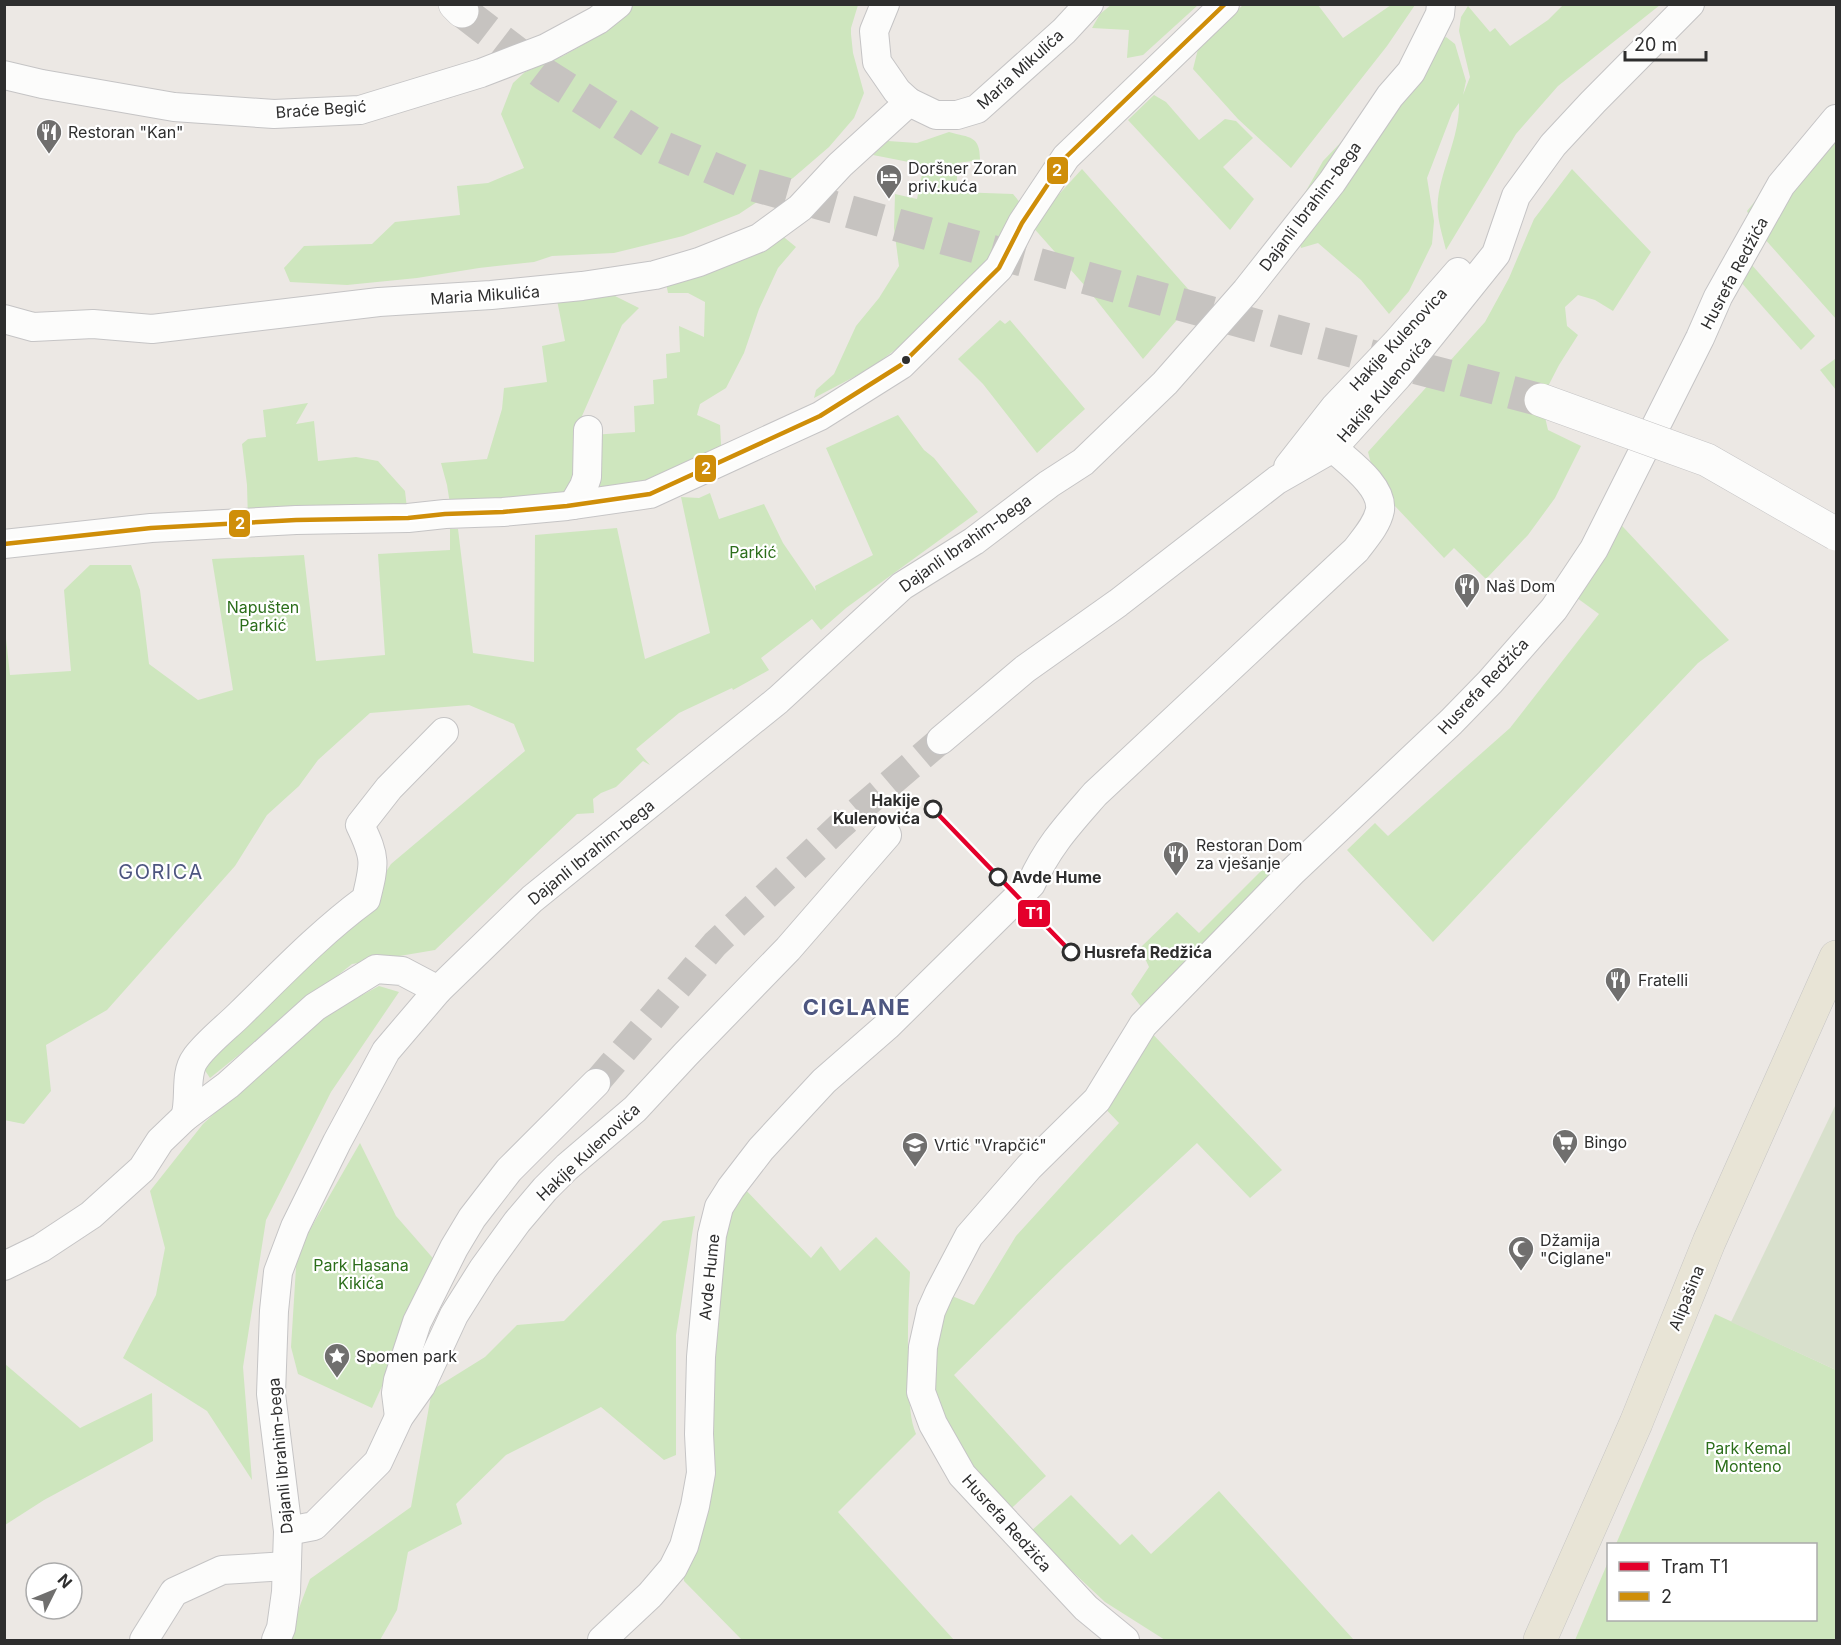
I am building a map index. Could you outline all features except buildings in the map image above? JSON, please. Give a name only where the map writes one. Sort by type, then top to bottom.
[{"type":"main road","points":[[1541,400],[1707,460],[1836,534]]},
{"type":"main road","name":"Alipašina","points":[[1540,1641],[1636,1423],[1709,1242],[1836,957]]},
{"type":"street","name":"Braće Begić","points":[[4,75],[42,84],[174,107],[274,114],[360,110],[481,73],[546,48],[598,20],[618,4]]},
{"type":"street","name":"Maria Mikulića","points":[[885,4],[874,31],[877,62],[897,90],[909,102],[936,115],[957,116],[977,109],[1064,31],[1089,4]]},
{"type":"street","points":[[4,544],[151,528],[503,512],[650,495],[820,416],[901,365],[999,268],[1022,223],[1066,157],[1225,4]]},
{"type":"street","name":"Dajanli Ibrahim-bega","points":[[276,1641],[281,1628],[286,1592],[288,1531],[271,1394],[278,1272],[295,1227],[386,1051],[438,990],[532,899],[778,700],[902,586],[974,541],[1083,462],[1156,391],[1246,291],[1332,182],[1390,96],[1412,72],[1440,14],[1441,4]]},
{"type":"street","name":"Hakije Kulenovića","points":[[941,740],[1025,669],[1118,603],[1277,480],[1333,448],[1398,376],[1496,254],[1516,196],[1553,145],[1690,4]]},
{"type":"street","name":"Maria Mikulića","points":[[4,319],[33,327],[93,324],[152,329],[379,302],[491,295],[582,286],[655,275],[699,262],[759,238],[800,208],[840,165],[909,102]]},
{"type":"street","name":"Husrefa Redžića","points":[[1125,1641],[1086,1608],[962,1475],[933,1424],[921,1392],[923,1347],[931,1311],[939,1293],[969,1236],[1029,1167],[1097,1100],[1143,1025],[1293,871],[1475,698],[1554,609],[1594,549],[1700,338],[1718,297],[1781,185],[1836,119]]},
{"type":"street","name":"Hakije Kulenovica","points":[[1277,480],[1335,407],[1448,285],[1516,196]]},
{"type":"street","points":[[573,505],[587,477],[588,430]]},
{"type":"street","name":"Avde Hume","points":[[602,1641],[650,1595],[673,1568],[684,1546],[695,1506],[701,1473],[699,1434],[703,1325],[712,1235],[719,1207],[761,1149],[824,1081],[887,1026],[1030,884],[1042,859],[1060,834],[1095,794],[1356,550],[1374,526],[1380,508],[1375,489],[1333,448]]},
{"type":"street","points":[[185,1117],[188,1108],[187,1089],[194,1060],[284,970],[366,899],[373,870],[372,850],[360,825],[389,788],[444,732]]},
{"type":"street","name":"Hakije Kulenovića","points":[[288,1531],[314,1526],[378,1462],[399,1417],[421,1386],[460,1305],[483,1269],[524,1214],[567,1167],[636,1109],[686,1054],[788,950],[886,835]]},
{"type":"street","points":[[4,1266],[41,1248],[91,1215],[142,1169],[160,1141],[185,1117],[228,1085],[315,1007],[376,969],[402,971],[438,990]]},
{"type":"street","name":"Hakije Kulenovića","points":[[399,1417],[396,1394],[398,1380],[414,1332],[460,1238],[472,1218],[509,1170],[596,1083]]},
{"type":"street","points":[[144,1641],[174,1592],[222,1570],[287,1566]]},
{"type":"green space","points":[[634,5],[858,5],[851,34],[853,53],[864,93],[854,118],[829,147],[793,178],[739,214],[683,236],[614,253],[552,256],[534,262],[417,278],[347,285],[290,282],[284,268],[304,246],[372,244],[395,222],[460,215],[457,186],[488,183],[524,168],[501,114],[513,83],[525,72],[563,56],[600,35]]},
{"type":"green space","points":[[1111,5],[1198,5],[1143,55],[1127,58],[1129,30],[1092,28],[1100,14]]},
{"type":"green space","points":[[1243,5],[1318,5],[1343,38],[1391,5],[1415,5],[1387,46],[1291,168],[1238,119],[1193,69],[1199,45]]},
{"type":"green space","points":[[1563,5],[1660,5],[1558,86],[1516,134],[1446,250],[1439,219],[1438,199],[1457,127],[1459,103],[1452,113],[1427,178],[1434,221],[1432,244],[1409,291],[1389,314],[1361,280],[1318,243],[1301,248],[1294,212],[1323,161],[1435,44],[1446,37],[1455,44],[1466,81],[1463,95],[1470,77],[1459,31],[1461,17],[1468,6],[1490,32],[1495,28],[1510,46],[1548,20]]},
{"type":"green space","points":[[1154,95],[1166,102],[1199,140],[1225,119],[1236,121],[1253,138],[1223,167],[1254,199],[1230,230],[1128,120]]},
{"type":"green space","points":[[1836,104],[1836,319],[1755,228],[1747,211]]},
{"type":"green space","points":[[949,132],[972,139],[976,142],[980,152],[980,160],[957,163],[957,192],[1013,194],[1022,205],[988,262],[920,331],[871,368],[814,398],[816,390],[834,374],[856,326],[879,298],[899,266],[894,228],[895,194],[917,199],[924,165],[873,155],[888,141],[917,143]]},
{"type":"green space","points":[[1082,169],[1196,298],[1143,359],[1086,287],[1031,225]]},
{"type":"green space","points":[[1572,169],[1651,252],[1613,311],[1595,300],[1578,295],[1565,307],[1567,326],[1578,335],[1541,400],[1548,430],[1581,446],[1555,498],[1528,535],[1486,579],[1454,548],[1444,558],[1377,487],[1368,452],[1485,322],[1509,278],[1534,219]]},
{"type":"green space","points":[[780,234],[796,247],[778,268],[759,309],[744,353],[726,388],[700,404],[697,415],[720,425],[722,462],[595,502],[592,435],[635,432],[634,406],[654,404],[653,380],[667,378],[666,354],[680,352],[679,326],[704,337],[705,302],[688,293],[668,293],[664,273]]},
{"type":"green space","points":[[1735,246],[1815,336],[1801,350],[1724,263]]},
{"type":"green space","points":[[613,295],[639,308],[622,325],[582,416],[580,463],[567,506],[451,510],[441,463],[487,459],[502,409],[504,388],[547,382],[542,346],[565,341],[557,300]]},
{"type":"green space","points":[[1000,320],[1005,324],[1010,320],[1085,409],[1037,453],[983,384],[958,359]]},
{"type":"green space","points":[[1836,360],[1836,390],[1820,370]]},
{"type":"green space","points":[[308,403],[296,424],[314,421],[318,461],[356,457],[378,461],[405,491],[408,517],[248,521],[242,444],[248,439],[266,437],[263,410]]},
{"type":"green space","points":[[898,415],[924,450],[934,458],[978,512],[846,608],[821,630],[812,619],[761,658],[769,670],[733,690],[732,688],[679,713],[636,749],[650,765],[643,761],[616,787],[593,799],[594,813],[577,814],[435,950],[352,964],[210,1078],[202,1066],[355,920],[391,864],[525,751],[514,724],[469,705],[370,713],[318,760],[299,786],[267,815],[235,866],[107,1010],[46,1045],[51,1091],[24,1124],[4,1120],[4,621],[10,675],[71,671],[64,590],[90,565],[131,565],[140,590],[149,664],[198,700],[233,690],[212,559],[304,555],[316,661],[385,655],[378,554],[450,550],[450,529],[458,529],[473,653],[534,662],[535,535],[617,528],[645,659],[710,633],[681,497],[699,498],[710,493],[719,519],[764,504],[783,543],[816,591],[815,586],[873,555],[826,448]]},
{"type":"green space","points":[[1609,512],[1729,640],[1698,663],[1433,942],[1347,850],[1375,823],[1388,836],[1510,728],[1599,614],[1566,590]]},
{"type":"green space","points":[[1272,860],[1283,871],[1147,1014],[1131,994],[1149,967],[1140,948],[1177,912],[1199,933]]},
{"type":"green space","points":[[379,986],[399,992],[331,1092],[266,1220],[243,1367],[252,1480],[207,1411],[123,1358],[156,1295],[165,1248],[150,1191],[203,1124],[259,1072],[321,1017]]},
{"type":"green space","points":[[1145,1026],[1282,1170],[1250,1198],[1197,1143],[1066,1265],[954,1375],[1046,1476],[1001,1518],[962,1475],[922,1364],[952,1296],[974,1305],[1016,1236],[1119,1123],[1097,1100]]},
{"type":"green space","points":[[1836,1104],[1836,1370],[1731,1322]]},
{"type":"green space","name":"Park Hasana Kikića","points":[[360,1143],[396,1216],[438,1264],[372,1408],[298,1374],[291,1347],[297,1252]]},
{"type":"green space","points":[[741,1185],[811,1258],[821,1246],[840,1271],[876,1237],[910,1272],[908,1374],[911,1412],[916,1434],[838,1512],[954,1640],[742,1640],[684,1581],[680,1536],[723,1231]]},
{"type":"green space","points":[[695,1216],[676,1335],[676,1455],[664,1460],[601,1407],[506,1455],[456,1504],[462,1524],[408,1552],[397,1610],[380,1640],[287,1640],[310,1579],[411,1507],[432,1390],[485,1357],[517,1325],[564,1321],[663,1221]]},
{"type":"green space","name":"Park Кemal Monteno","points":[[1715,1314],[1836,1370],[1836,1640],[1575,1640],[1607,1564],[1607,1621],[1817,1621],[1817,1543],[1616,1543]]},
{"type":"green space","points":[[5,1364],[80,1428],[152,1393],[153,1441],[44,1500],[5,1525]]},
{"type":"green space","points":[[1219,1491],[1352,1640],[1165,1640],[1105,1602],[1030,1532],[1071,1495],[1120,1545],[1132,1534],[1151,1554]]},
{"type":"tunnel","points":[[462,11],[544,74],[651,142],[747,183],[1294,336],[1541,400]]},
{"type":"tunnel","points":[[596,1083],[715,944],[839,827],[941,740]]},
{"type":"tram line","name":"T1","points":[[933,809],[1072,953]]},
{"type":"transit line","name":"2","points":[[4,544],[151,528],[503,512],[567,506],[650,494],[820,416],[901,365],[999,268],[1022,223],[1066,157],[1225,4]]},
{"type":"place","name":"Restoran \"Kan\"","points":[[49,155]]},
{"type":"place","name":"Doršner Zoran priv.kuća","points":[[889,200]]},
{"type":"place","name":"Naš Dom","points":[[1467,609]]},
{"type":"place","name":"Hakije Kulenovića","points":[[933,809]]},
{"type":"place","name":"Avde Hume","points":[[998,877]]},
{"type":"place","name":"Restoran Dom za vješanje","points":[[1176,877]]},
{"type":"place","name":"Husrefa Redžića","points":[[1071,952]]},
{"type":"place","name":"Fratelli","points":[[1618,1003]]},
{"type":"place","name":"Bingo","points":[[1565,1165]]},
{"type":"place","name":"Vrtić \"Vrapčić\"","points":[[915,1168]]},
{"type":"place","name":"Džamija \"Ciglane\"","points":[[1521,1272]]},
{"type":"place","name":"Spomen park","points":[[337,1379]]},
{"type":"district","name":"GORICA","points":[[161,872]]},
{"type":"district","name":"CIGLANE","points":[[857,1007]]},
{"type":"park label","name":"Parkić","points":[[753,552]]},
{"type":"park label","name":"Napušten Parkić","points":[[263,616]]}]
